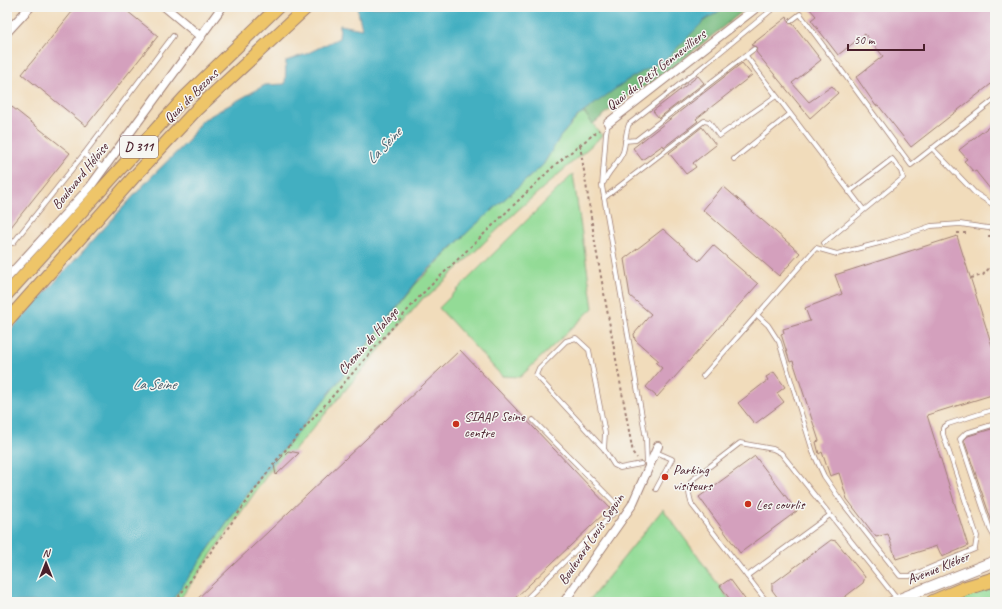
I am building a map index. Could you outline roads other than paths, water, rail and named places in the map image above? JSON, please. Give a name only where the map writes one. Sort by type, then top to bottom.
[{"type":"highway","points":[[933,602],[966,588],[995,579]]},
{"type":"main road","name":"Quai de Bezons","points":[[7,294],[185,97],[278,7]]},
{"type":"main road","name":"Quai de Bezons","points":[[7,321],[128,183],[197,109],[307,7]]},
{"type":"street","points":[[7,32],[30,7]]},
{"type":"street","points":[[165,7],[201,37]]},
{"type":"street","name":"Boulevard Héloïse","points":[[7,278],[90,187],[222,7]]},
{"type":"street","name":"Quai du Petit Gennevilliers","points":[[608,123],[757,7]]},
{"type":"street","name":"Boulevard Louis Seguin","points":[[564,602],[632,505],[657,449]]},
{"type":"street","name":"Avenue Kléber","points":[[894,601],[995,562]]},
{"type":"lane","points":[[602,186],[607,174],[619,160],[625,141],[626,131],[630,124],[775,7]]},
{"type":"lane","points":[[791,21],[800,14],[911,165],[995,99]]},
{"type":"lane","points":[[7,17],[13,25]]},
{"type":"lane","points":[[7,243],[13,244],[84,154],[173,36]]},
{"type":"lane","points":[[625,141],[636,140],[754,49]]},
{"type":"lane","points":[[746,56],[863,209]]},
{"type":"lane","points":[[604,198],[704,121],[709,122],[720,136],[776,96]]},
{"type":"lane","points":[[734,159],[790,114]]},
{"type":"lane","points":[[608,123],[602,186],[646,439],[647,472]]},
{"type":"lane","points":[[932,148],[975,193],[995,206]]},
{"type":"lane","points":[[84,154],[104,169]]},
{"type":"lane","points":[[824,243],[863,209],[903,178],[902,171],[892,159],[849,192]]},
{"type":"lane","points":[[703,376],[816,248],[837,254],[887,241],[931,226],[960,224],[988,228],[995,227]]},
{"type":"lane","points":[[757,315],[768,325],[778,342],[813,452],[824,476],[897,573],[905,577],[975,549],[977,536],[942,431],[944,426],[948,424],[995,409]]},
{"type":"lane","points":[[604,449],[605,433],[589,350],[576,338],[566,341],[538,368],[536,375],[604,449],[614,465],[620,468],[641,464]]},
{"type":"lane","points":[[524,602],[602,526],[616,508],[615,503],[533,420]]},
{"type":"lane","points":[[995,424],[966,433],[960,440],[990,529],[995,538]]},
{"type":"lane","points":[[767,602],[692,505],[689,491],[692,480],[736,444],[740,443],[773,449],[781,453],[830,515],[894,601]]},
{"type":"lane","points":[[656,489],[672,458],[657,449]]},
{"type":"lane","points":[[747,576],[830,515]]},
{"type":"water","name":"La Seine","points":[[357,7],[726,7],[705,20],[668,57],[626,81],[577,117],[560,137],[543,165],[472,228],[419,279],[324,400],[252,488],[171,602],[7,602],[7,334],[150,178],[187,142],[201,121],[265,85],[285,84],[286,61],[306,54],[339,38],[340,25],[362,29]]},
{"type":"place","name":"SIAAP Seine centre","points":[[456,424]]},
{"type":"place","name":"Parking visiteurs","points":[[665,477]]},
{"type":"place","name":"Les courlis","points":[[748,504]]}]
